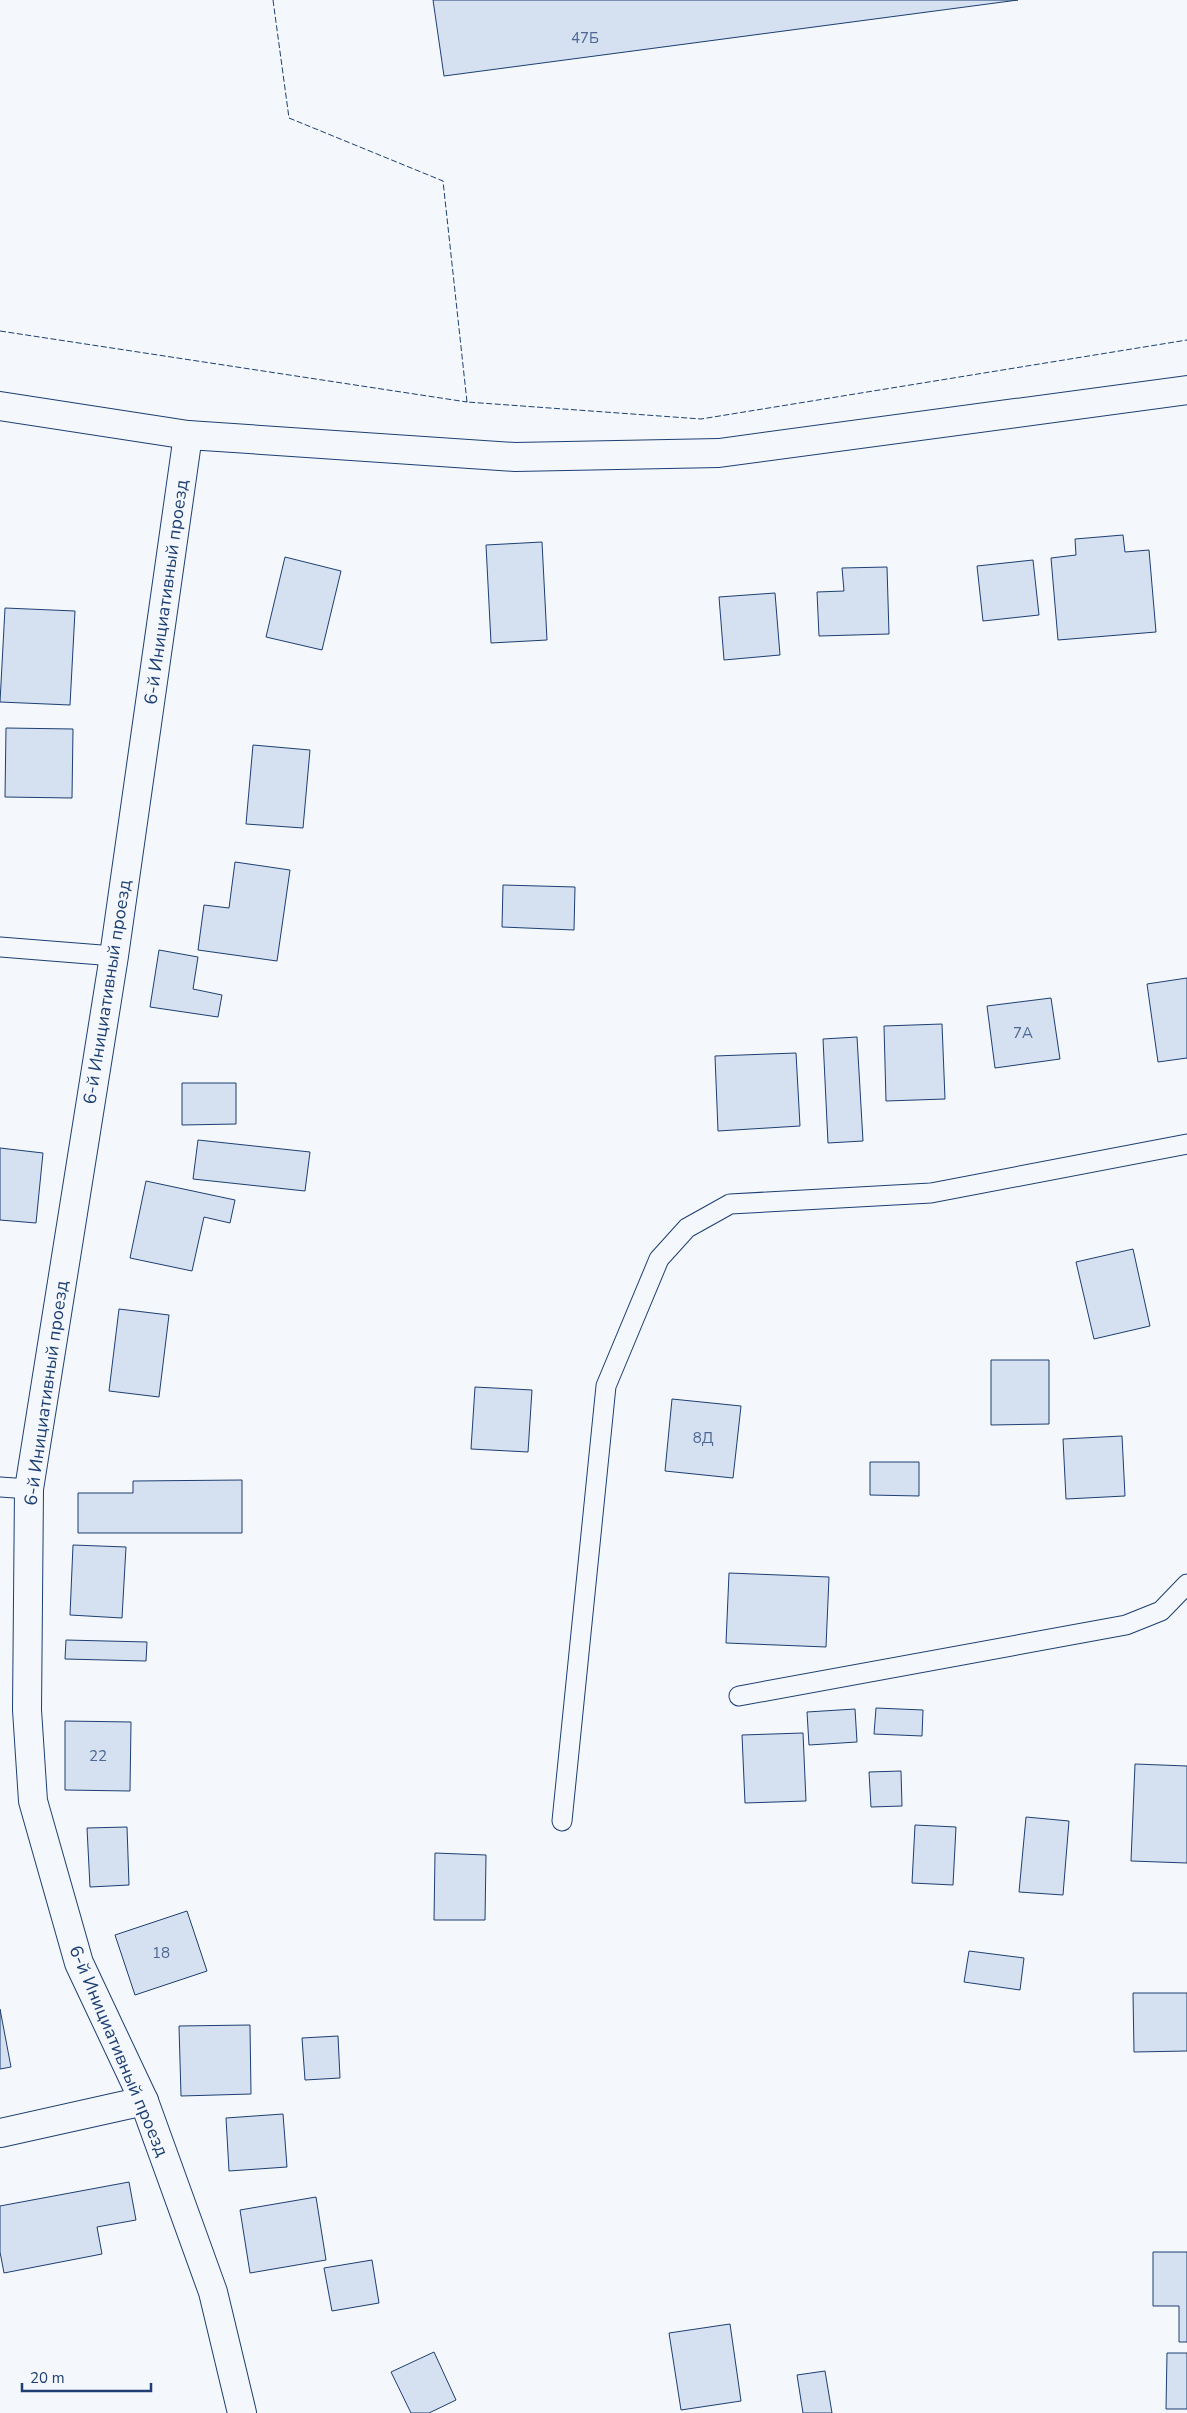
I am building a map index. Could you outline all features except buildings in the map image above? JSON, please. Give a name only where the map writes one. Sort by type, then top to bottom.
[{"type":"street","points":[[0,406],[188,435],[515,457],[719,453],[1187,390]]},
{"type":"street","name":"6-й Инициативный проезд","points":[[188,435],[114,956],[29,1489],[26,1710],[33,1801],[79,1962],[144,2101],[213,2292],[242,2413]]},
{"type":"street","points":[[0,2133],[144,2101]]},
{"type":"lane","points":[[0,947],[114,956]]},
{"type":"lane","points":[[562,1821],[606,1386],[659,1259],[687,1228],[730,1204],[932,1193],[1187,1144]]},
{"type":"lane","points":[[0,1487],[29,1489]]},
{"type":"lane","points":[[739,1696],[1126,1625],[1161,1611],[1187,1584]]},
{"type":"fence","points":[[273,0],[289,118],[443,181],[467,402],[701,419],[1187,340]]},
{"type":"fence","points":[[0,331],[467,402],[466,400]]}]
